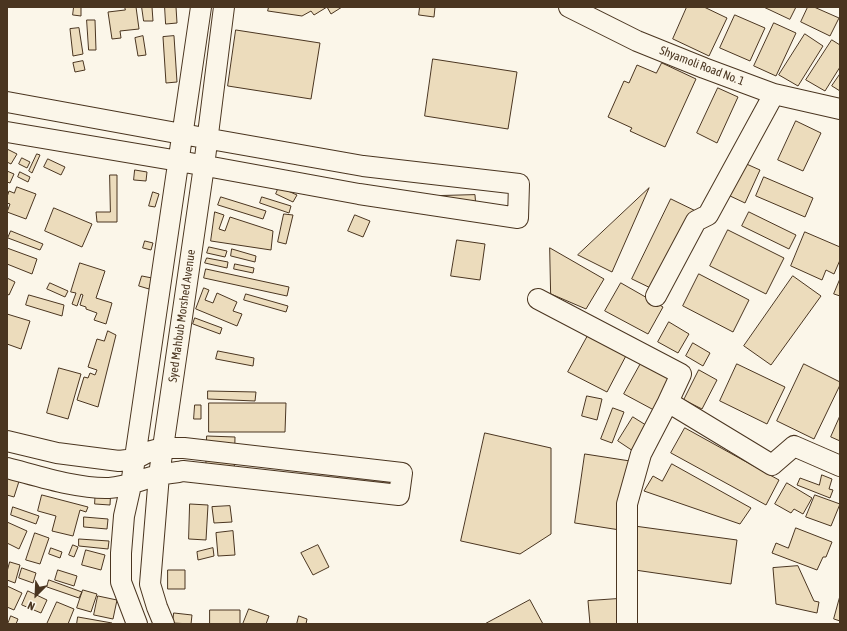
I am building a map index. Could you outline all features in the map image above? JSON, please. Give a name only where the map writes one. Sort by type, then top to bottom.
[{"type":"street","points":[[137,624],[121,582],[121,553],[124,516],[135,459],[200,7]]},
{"type":"street","name":"Syed Mahbub Morshed Avenue","points":[[164,624],[150,584],[159,475],[204,166],[224,7]]},
{"type":"street","name":"Shyamoli Road No. 1","points":[[569,7],[637,41],[704,68],[774,94],[840,109]]},
{"type":"street","points":[[656,296],[696,221],[708,215],[774,94]]},
{"type":"street","points":[[7,102],[363,166],[519,184],[518,218],[359,194],[179,161],[7,132]]},
{"type":"street","points":[[359,194],[363,166]]},
{"type":"street","points":[[538,299],[681,374],[641,454],[627,504],[627,624]]},
{"type":"street","points":[[668,402],[772,466],[794,446],[840,466]]},
{"type":"street","points":[[7,441],[57,453],[119,461],[135,459],[148,452],[163,448],[184,448],[402,473],[399,495],[183,472],[159,475],[131,485],[109,488],[89,487],[53,480],[7,468]]},
{"type":"building","points":[[74,7],[81,7],[81,16],[73,15]]},
{"type":"building","points":[[125,7],[136,7],[139,29],[120,31],[121,38],[112,39],[108,12],[125,10]]},
{"type":"building","points":[[142,7],[152,7],[153,21],[144,21]]},
{"type":"building","points":[[165,7],[176,7],[177,23],[166,24]]},
{"type":"building","points":[[269,7],[327,7],[314,15],[311,11],[302,16],[268,11]]},
{"type":"building","points":[[327,7],[342,7],[331,14]]},
{"type":"building","points":[[420,7],[435,7],[434,17],[419,15]]},
{"type":"building","points":[[687,7],[704,7],[727,18],[709,56],[673,39]]},
{"type":"building","points":[[764,7],[796,7],[790,19]]},
{"type":"building","points":[[808,7],[814,7],[839,18],[830,36],[801,22]]},
{"type":"building","points":[[735,15],[765,28],[750,61],[720,48]]},
{"type":"building","points":[[87,20],[95,20],[96,50],[89,50]]},
{"type":"building","points":[[774,23],[796,33],[776,76],[754,66]]},
{"type":"building","points":[[79,28],[83,54],[73,56],[70,29]]},
{"type":"building","points":[[236,30],[320,43],[311,99],[228,86]]},
{"type":"building","points":[[805,34],[823,46],[798,86],[779,75]]},
{"type":"building","points":[[143,36],[146,55],[138,56],[135,38]]},
{"type":"building","points":[[174,36],[177,82],[166,83],[163,37]]},
{"type":"building","points":[[832,40],[840,45],[840,67],[825,91],[806,80]]},
{"type":"building","points":[[433,59],[517,72],[508,129],[425,116]]},
{"type":"building","points":[[83,61],[85,70],[75,72],[73,63]]},
{"type":"building","points":[[662,63],[696,79],[665,147],[630,131],[632,128],[608,117],[624,81],[629,83],[637,65],[656,73]]},
{"type":"building","points":[[840,74],[840,91],[832,86]]},
{"type":"building","points":[[718,88],[738,97],[717,143],[697,133]]},
{"type":"building","points":[[796,121],[821,133],[803,171],[778,160]]},
{"type":"building","points":[[7,149],[17,154],[11,164],[7,162]]},
{"type":"building","points":[[37,154],[40,155],[32,173],[29,171]]},
{"type":"building","points":[[22,158],[30,162],[27,168],[19,164]]},
{"type":"building","points":[[48,159],[65,167],[61,175],[44,167]]},
{"type":"building","points":[[742,162],[760,170],[745,203],[728,195]]},
{"type":"building","points":[[135,170],[147,172],[146,181],[134,180]]},
{"type":"building","points":[[7,171],[14,174],[10,183],[7,182]]},
{"type":"building","points":[[20,172],[30,177],[28,182],[18,177]]},
{"type":"building","points":[[110,175],[117,175],[117,222],[97,222],[96,212],[110,212]]},
{"type":"building","points":[[764,177],[813,198],[805,217],[756,196]]},
{"type":"building","points":[[17,187],[36,194],[26,219],[7,212],[10,204],[7,203],[9,191],[14,193]]},
{"type":"building","points":[[279,187],[297,195],[293,202],[276,194]]},
{"type":"building","points":[[649,188],[612,272],[578,255]]},
{"type":"building","points":[[153,192],[159,194],[155,207],[149,206]]},
{"type":"building","points":[[475,195],[476,208],[427,196]]},
{"type":"building","points":[[221,197],[266,211],[263,219],[218,205]]},
{"type":"building","points":[[262,197],[291,206],[289,213],[260,203]]},
{"type":"building","points":[[671,199],[704,215],[665,295],[632,279]]},
{"type":"building","points":[[54,208],[92,224],[82,247],[45,231]]},
{"type":"building","points":[[215,212],[224,215],[219,229],[225,231],[230,217],[273,231],[271,250],[211,241]]},
{"type":"building","points":[[749,212],[796,235],[789,249],[742,226]]},
{"type":"building","points":[[284,214],[293,215],[286,244],[278,242]]},
{"type":"building","points":[[355,215],[370,221],[363,237],[348,231]]},
{"type":"building","points":[[728,230],[784,258],[766,294],[710,266]]},
{"type":"building","points":[[11,231],[43,244],[40,250],[8,238]]},
{"type":"building","points":[[805,232],[840,247],[840,260],[834,274],[826,270],[822,280],[791,266]]},
{"type":"building","points":[[457,240],[485,244],[480,280],[451,276]]},
{"type":"building","points":[[145,241],[153,243],[151,250],[143,248]]},
{"type":"building","points":[[209,247],[227,251],[225,257],[207,253]]},
{"type":"building","points":[[7,248],[37,259],[32,274],[7,264]]},
{"type":"building","points":[[550,248],[604,279],[586,309],[551,294]]},
{"type":"building","points":[[232,249],[256,256],[255,262],[231,256]]},
{"type":"building","points":[[207,258],[228,262],[227,268],[205,263]]},
{"type":"building","points":[[80,263],[105,271],[96,298],[112,303],[106,324],[94,320],[97,313],[80,305],[83,295],[81,294],[77,306],[72,304],[76,293],[71,292]]},
{"type":"building","points":[[235,264],[254,268],[253,273],[234,269]]},
{"type":"building","points":[[206,269],[289,287],[287,296],[204,278]]},
{"type":"building","points":[[699,274],[749,300],[733,332],[683,306]]},
{"type":"building","points":[[142,276],[152,278],[149,289],[139,286]]},
{"type":"building","points":[[793,276],[821,296],[771,365],[744,346]]},
{"type":"building","points":[[7,278],[15,282],[9,295],[7,294]]},
{"type":"building","points":[[840,279],[840,296],[834,294]]},
{"type":"building","points":[[50,283],[68,291],[65,297],[47,289]]},
{"type":"building","points":[[621,283],[663,307],[648,334],[605,311]]},
{"type":"building","points":[[204,288],[209,290],[205,300],[213,303],[217,293],[237,302],[233,311],[242,314],[237,326],[196,309]]},
{"type":"building","points":[[246,294],[288,306],[286,312],[244,300]]},
{"type":"building","points":[[29,295],[64,305],[62,316],[26,305]]},
{"type":"building","points":[[7,314],[30,321],[21,349],[7,344]]},
{"type":"building","points":[[195,318],[222,328],[220,334],[193,324]]},
{"type":"building","points":[[669,322],[689,334],[678,353],[658,342]]},
{"type":"building","points":[[591,330],[629,350],[607,392],[568,372]]},
{"type":"building","points":[[108,331],[116,335],[98,407],[77,400],[84,377],[88,378],[90,373],[95,375],[97,370],[88,367],[97,339],[104,341]]},
{"type":"building","points":[[693,343],[710,353],[703,366],[686,356]]},
{"type":"building","points":[[218,351],[254,358],[253,366],[216,359]]},
{"type":"building","points":[[645,356],[686,378],[665,416],[624,394]]},
{"type":"building","points":[[737,364],[785,387],[767,424],[720,401]]},
{"type":"building","points":[[804,364],[840,382],[840,385],[814,439],[777,421]]},
{"type":"building","points":[[59,368],[81,374],[68,419],[47,413]]},
{"type":"building","points":[[699,370],[717,380],[702,409],[684,400]]},
{"type":"building","points":[[208,391],[256,392],[255,401],[208,399]]},
{"type":"building","points":[[587,396],[602,399],[597,420],[582,416]]},
{"type":"building","points":[[209,403],[286,403],[285,432],[209,432]]},
{"type":"building","points":[[195,405],[201,405],[201,419],[194,419]]},
{"type":"building","points":[[613,408],[624,412],[612,443],[601,439]]},
{"type":"building","points":[[840,416],[840,441],[831,437]]},
{"type":"building","points":[[633,417],[649,427],[633,451],[618,441]]},
{"type":"building","points":[[685,428],[779,480],[766,505],[671,453]]},
{"type":"building","points":[[485,433],[551,448],[551,534],[520,554],[461,541]]},
{"type":"building","points":[[207,436],[235,437],[234,478],[206,477]]},
{"type":"building","points":[[585,454],[630,461],[620,530],[575,523]]},
{"type":"building","points":[[672,464],[751,508],[740,524],[644,491],[653,476],[662,481]]},
{"type":"building","points":[[10,471],[21,475],[14,497],[7,495],[7,481]]},
{"type":"building","points":[[822,475],[832,479],[829,489],[833,490],[830,498],[797,485],[800,478],[819,485]]},
{"type":"building","points":[[787,483],[812,498],[803,514],[794,509],[791,513],[775,504]]},
{"type":"building","points":[[96,486],[111,487],[110,505],[95,504]]},
{"type":"building","points":[[42,495],[88,507],[86,512],[80,510],[73,536],[52,531],[56,516],[38,511]]},
{"type":"building","points":[[815,495],[840,504],[831,526],[806,517]]},
{"type":"building","points":[[190,504],[208,505],[206,540],[189,539]]},
{"type":"building","points":[[230,506],[232,522],[214,523],[212,507]]},
{"type":"building","points":[[13,507],[39,516],[36,524],[11,515]]},
{"type":"building","points":[[84,517],[108,519],[107,529],[84,527]]},
{"type":"building","points":[[7,522],[27,531],[19,549],[7,543]]},
{"type":"building","points":[[627,525],[737,540],[731,584],[621,568]]},
{"type":"building","points":[[796,528],[832,542],[826,557],[823,557],[817,570],[772,553],[776,543],[788,548]]},
{"type":"building","points":[[233,531],[235,555],[218,556],[216,533]]},
{"type":"building","points":[[35,533],[49,538],[40,564],[26,560]]},
{"type":"building","points":[[79,539],[109,541],[108,549],[79,546]]},
{"type":"building","points":[[73,545],[78,547],[74,557],[69,555]]},
{"type":"building","points":[[318,545],[329,567],[313,575],[301,553]]},
{"type":"building","points":[[51,548],[62,552],[60,558],[49,554]]},
{"type":"building","points":[[213,548],[214,556],[198,560],[197,552]]},
{"type":"building","points":[[86,550],[105,555],[101,570],[82,565]]},
{"type":"building","points":[[10,562],[20,565],[15,583],[7,580],[7,572]]},
{"type":"building","points":[[798,566],[814,601],[819,602],[817,613],[776,604],[773,568]]},
{"type":"building","points":[[22,568],[36,573],[33,583],[19,578]]},
{"type":"building","points":[[58,570],[77,576],[74,586],[55,580]]},
{"type":"building","points":[[168,570],[185,570],[185,589],[168,589]]},
{"type":"building","points":[[49,580],[82,592],[79,598],[47,587]]},
{"type":"building","points":[[7,586],[22,593],[14,610],[7,607]]},
{"type":"building","points":[[83,590],[97,594],[91,612],[77,608]]},
{"type":"building","points":[[28,591],[47,600],[41,613],[22,605]]},
{"type":"building","points":[[98,596],[117,600],[113,619],[94,615]]},
{"type":"building","points":[[840,596],[840,621],[834,619]]},
{"type":"building","points":[[632,598],[634,624],[590,624],[588,601]]},
{"type":"building","points":[[530,600],[543,624],[485,624]]},
{"type":"building","points":[[57,602],[74,609],[68,624],[47,624]]},
{"type":"building","points":[[249,609],[269,616],[266,624],[243,624]]},
{"type":"building","points":[[210,610],[240,610],[240,624],[210,624]]},
{"type":"building","points":[[174,613],[192,615],[191,624],[173,623]]},
{"type":"building","points":[[11,616],[18,619],[16,624],[8,624]]},
{"type":"building","points":[[299,616],[307,619],[306,624],[297,624]]},
{"type":"building","points":[[78,617],[112,623],[112,624],[77,624]]}]
